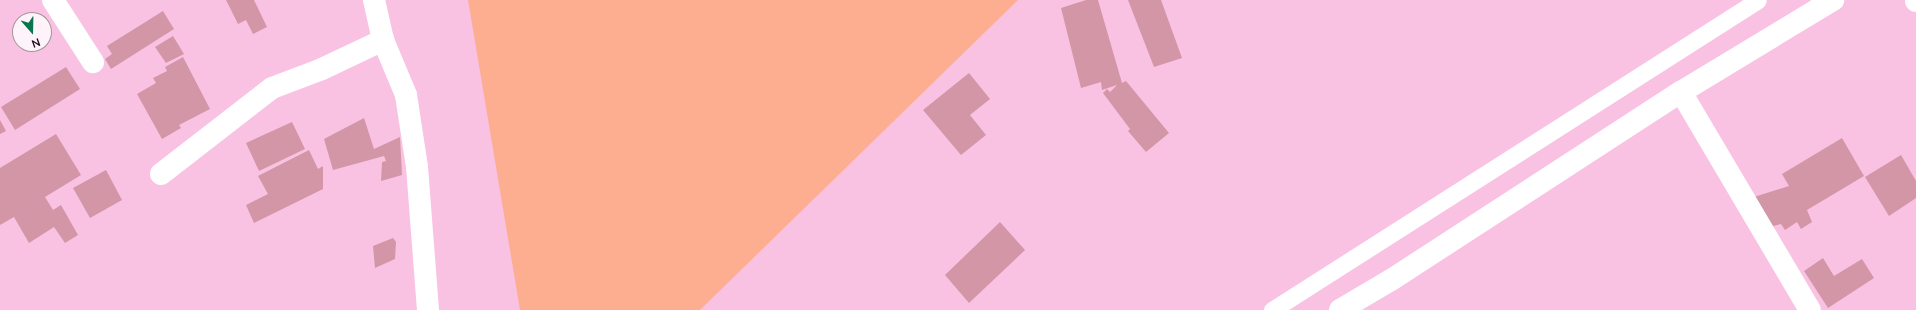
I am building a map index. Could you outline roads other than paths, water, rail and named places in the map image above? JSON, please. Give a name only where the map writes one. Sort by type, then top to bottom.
[{"type":"street","points":[[53,0],[93,62]]},
{"type":"street","points":[[374,0],[383,40],[406,95],[417,167],[428,310]]},
{"type":"street","points":[[1340,310],[1397,276],[1681,92],[1833,0]]},
{"type":"street","points":[[161,174],[272,88],[322,70],[383,40]]},
{"type":"street","points":[[1681,92],[1810,310]]},
{"type":"lane","points":[[1272,310],[1758,0]]}]
